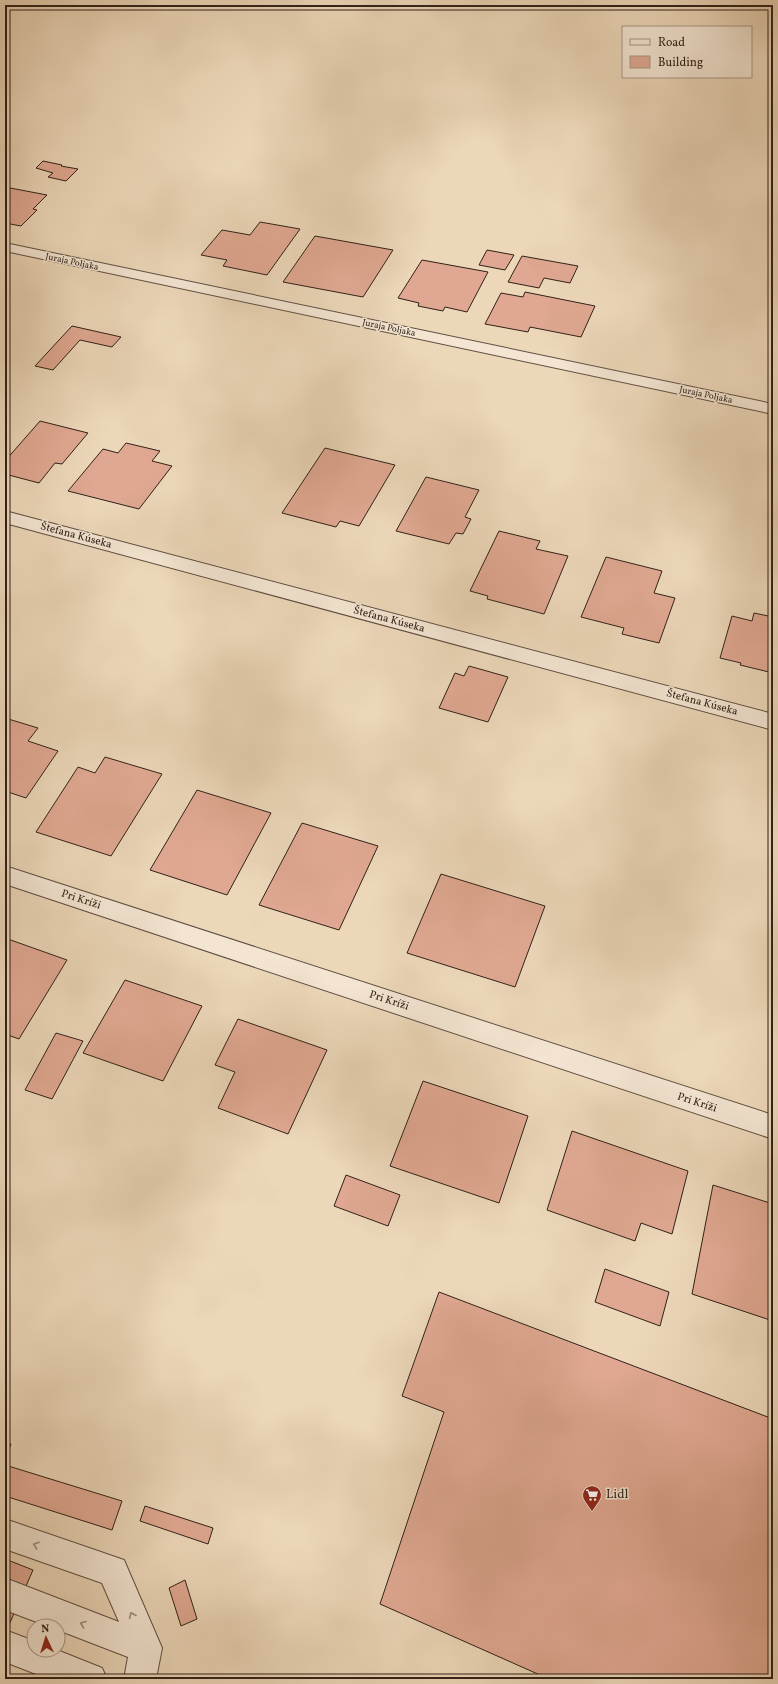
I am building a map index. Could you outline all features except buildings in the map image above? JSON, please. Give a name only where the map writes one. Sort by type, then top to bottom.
[{"type":"street","name":"Juraja Poljaka","points":[[5,247],[773,409]]},
{"type":"street","name":"Štefana Kúseka","points":[[5,517],[773,722]]},
{"type":"street","name":"Pri Kríži","points":[[5,876],[773,1128]]},
{"type":"street","points":[[5,1534],[113,1571],[146,1648],[140,1679]]},
{"type":"street","points":[[5,1594],[146,1648]]},
{"type":"street","points":[[5,1646],[91,1679]]},
{"type":"place","name":"Lidl","points":[[592,1512]]}]
